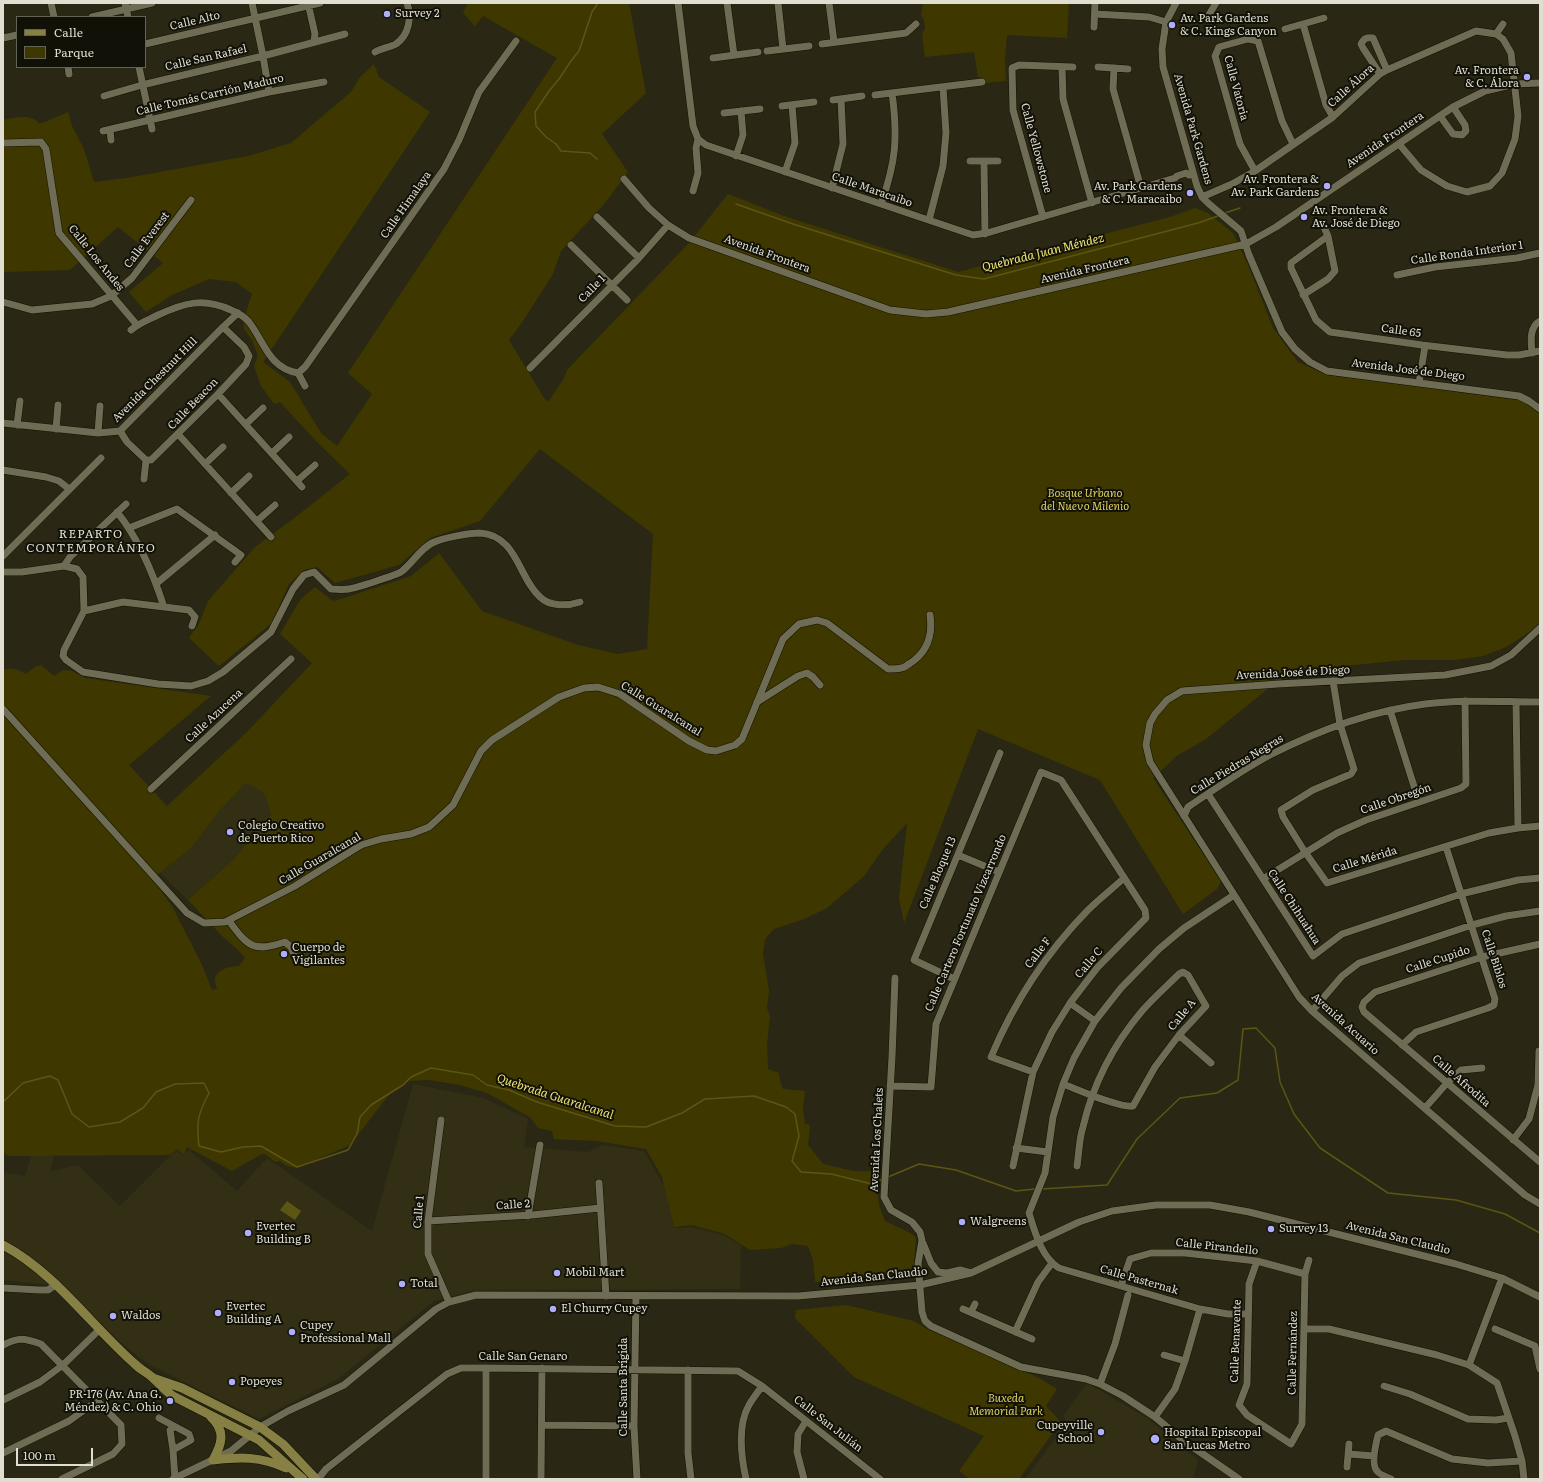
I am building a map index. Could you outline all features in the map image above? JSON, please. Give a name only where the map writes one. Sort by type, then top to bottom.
[{"type":"main road","points":[[3,1246],[17,1253],[56,1284],[136,1365],[153,1378],[162,1388],[173,1396],[258,1440],[300,1476]]},
{"type":"main road","points":[[153,1378],[182,1388],[260,1427],[282,1444],[317,1479]]},
{"type":"main road","points":[[206,1412],[217,1422],[222,1433],[220,1448],[213,1460]]},
{"type":"main road","points":[[213,1460],[238,1457],[260,1459],[274,1463],[300,1476]]},
{"type":"street","points":[[51,3],[54,16]]},
{"type":"street","points":[[95,16],[125,6],[152,3]]},
{"type":"street","points":[[252,3],[269,92]]},
{"type":"street","name":"Calle Alto","points":[[146,44],[320,3]]},
{"type":"street","points":[[376,52],[396,44],[404,34],[409,22],[407,3]]},
{"type":"street","points":[[678,3],[693,126],[698,139],[696,148],[698,173],[693,191]]},
{"type":"street","points":[[728,3],[734,55]]},
{"type":"street","points":[[778,3],[784,49]]},
{"type":"street","points":[[829,3],[834,42]]},
{"type":"street","points":[[1094,27],[1095,3]]},
{"type":"street","name":"Avenida Park Gardens","points":[[1176,3],[1166,22],[1162,49],[1163,67],[1191,174],[1202,197],[1217,212],[1241,231],[1246,244]]},
{"type":"street","points":[[1207,18],[1216,3]]},
{"type":"street","points":[[308,5],[315,34],[314,41]]},
{"type":"street","points":[[125,6],[128,16]]},
{"type":"street","points":[[1095,14],[1150,17],[1166,22]]},
{"type":"street","points":[[1285,29],[1324,18]]},
{"type":"street","points":[[822,44],[906,33],[916,24]]},
{"type":"street","points":[[1303,24],[1326,105],[1333,117]]},
{"type":"street","points":[[1399,144],[1421,170],[1447,186],[1467,192],[1490,186],[1502,173],[1515,139],[1518,116],[1511,53],[1503,38],[1496,34],[1503,24]]},
{"type":"street","name":"Calle Álora","points":[[1202,197],[1232,184],[1255,171],[1333,117],[1380,74],[1387,70],[1476,31],[1496,34]]},
{"type":"street","points":[[3,38],[16,34]]},
{"type":"street","name":"Calle San Rafael","points":[[104,96],[142,84],[263,56],[314,41],[345,34]]},
{"type":"street","points":[[1380,74],[1361,44],[1364,39],[1368,37],[1373,38],[1387,70]]},
{"type":"street","name":"Calle Vatoria","points":[[1255,171],[1240,144],[1215,56],[1219,47],[1248,39],[1258,40],[1282,121],[1293,144]]},
{"type":"street","name":"Calle Himalaya","points":[[298,373],[305,367],[444,169],[459,140],[479,92],[516,41]]},
{"type":"street","points":[[767,51],[809,46]]},
{"type":"street","points":[[713,58],[758,52]]},
{"type":"street","name":"Calle Yellowstone","points":[[1043,217],[1013,110],[1012,68],[1019,64],[1062,66]]},
{"type":"street","points":[[1073,67],[1062,66],[1063,99],[1092,203]]},
{"type":"street","points":[[138,68],[152,128]]},
{"type":"street","points":[[1098,68],[1128,69]]},
{"type":"street","points":[[1114,68],[1113,89],[1141,188]]},
{"type":"street","name":"Calle Tomás Carrión Maduro","points":[[111,140],[106,131],[269,92],[324,82]]},
{"type":"street","points":[[874,95],[982,82]]},
{"type":"street","name":"Avenida Frontera","points":[[624,179],[649,208],[668,225],[689,238],[890,310],[926,314],[948,312],[1246,244],[1276,227],[1440,116],[1485,90],[1515,84],[1540,83]]},
{"type":"street","points":[[929,220],[943,166],[946,133],[943,87]]},
{"type":"street","points":[[881,204],[889,181],[896,149],[896,121],[892,93]]},
{"type":"street","points":[[832,188],[843,144],[837,99],[862,96]]},
{"type":"street","points":[[782,106],[814,102]]},
{"type":"street","points":[[786,172],[795,143],[792,105]]},
{"type":"street","points":[[1440,116],[1453,134],[1462,135],[1466,131],[1465,125],[1454,107]]},
{"type":"street","points":[[724,113],[760,109]]},
{"type":"street","points":[[736,156],[743,135],[741,111]]},
{"type":"street","name":"Calle Maracaibo","points":[[698,139],[706,145],[736,156],[973,235],[985,234],[1191,174]]},
{"type":"street","name":"Calle Los Andes","points":[[3,143],[41,142],[46,149],[59,233],[111,296],[134,327],[176,307],[194,302],[218,304],[238,313],[248,321],[274,362],[290,372],[298,373]]},
{"type":"street","points":[[970,161],[998,161]]},
{"type":"street","points":[[984,162],[985,234]]},
{"type":"street","name":"Calle Everest","points":[[3,302],[32,310],[92,304],[111,296],[132,278],[191,200]]},
{"type":"street","points":[[597,217],[639,258]]},
{"type":"street","points":[[1303,295],[1328,279],[1335,271],[1328,236],[1322,223]]},
{"type":"street","name":"Calle 1","points":[[530,368],[639,258],[668,225]]},
{"type":"street","name":"Calle 65","points":[[1328,236],[1291,263],[1291,268],[1316,320],[1330,332],[1425,346],[1507,355],[1540,351]]},
{"type":"street","name":"Avenida José de Diego","points":[[1246,244],[1282,332],[1295,349],[1310,362],[1327,371],[1519,396],[1540,409]]},
{"type":"street","points":[[571,245],[627,300]]},
{"type":"street","name":"Calle Ronda Interior 1","points":[[1397,275],[1435,267],[1517,258],[1540,253]]},
{"type":"street","name":"Avenida Chestnut Hill","points":[[3,423],[98,433],[120,431],[238,313]]},
{"type":"street","points":[[1532,353],[1532,330],[1535,324],[1540,321]]},
{"type":"street","name":"Calle Beacon","points":[[146,460],[151,460],[156,456],[246,364],[249,356],[244,347],[223,327]]},
{"type":"street","points":[[1419,383],[1425,346]]},
{"type":"street","points":[[298,373],[305,386]]},
{"type":"street","points":[[218,394],[300,484],[315,465]]},
{"type":"street","points":[[17,425],[20,401]]},
{"type":"street","points":[[56,429],[58,405]]},
{"type":"street","points":[[98,433],[100,406]]},
{"type":"street","points":[[246,424],[263,408]]},
{"type":"street","points":[[120,431],[127,442],[146,460],[144,479]]},
{"type":"street","points":[[178,434],[270,537]]},
{"type":"street","points":[[272,453],[289,437]]},
{"type":"street","points":[[205,464],[223,447]]},
{"type":"street","points":[[3,556],[101,458]]},
{"type":"street","points":[[3,470],[46,477],[59,481],[69,489]]},
{"type":"street","points":[[231,493],[249,476]]},
{"type":"street","points":[[64,566],[70,557],[126,504]]},
{"type":"street","points":[[257,521],[275,505]]},
{"type":"street","points":[[129,528],[177,509],[241,555],[235,562]]},
{"type":"street","points":[[117,512],[129,528],[157,583],[164,607]]},
{"type":"street","points":[[3,572],[22,572],[64,566],[77,569],[83,578],[84,611],[64,650],[63,656],[78,670],[158,684],[191,686],[208,681],[223,672],[271,632],[292,589],[304,575],[314,572],[331,589],[350,589],[400,572],[432,543],[459,535],[480,533],[497,538],[513,554],[540,598],[560,605],[570,605],[580,602]]},
{"type":"street","points":[[157,583],[215,535]]},
{"type":"street","points":[[84,611],[124,602],[188,610],[195,617],[192,626]]},
{"type":"street","name":"Calle Guaralcanal","points":[[3,709],[187,913],[204,923],[215,923],[228,921],[295,886],[361,845],[381,839],[411,834],[429,827],[453,805],[481,751],[492,740],[560,697],[584,688],[598,687],[620,694],[689,741],[707,750],[716,751],[735,745],[742,738],[783,639],[799,624],[817,620],[828,623],[888,669],[901,668],[915,660],[924,651],[929,641],[932,629],[930,615]]},
{"type":"street","name":"Avenida José de Diego","points":[[1184,816],[1150,762],[1146,745],[1150,723],[1154,714],[1167,700],[1182,691],[1445,675],[1491,666],[1511,656],[1540,628]]},
{"type":"street","name":"Calle Azucena","points":[[151,789],[287,660]]},
{"type":"street","points":[[757,702],[798,676],[808,673],[820,685]]},
{"type":"street","points":[[1305,852],[1283,817],[1281,810],[1313,790],[1351,774],[1354,769],[1340,724],[1333,681]]},
{"type":"street","name":"Calle Piedras Negras","points":[[1184,816],[1188,807],[1269,756],[1311,735],[1340,724],[1390,710],[1426,704],[1465,702],[1540,702]]},
{"type":"street","name":"Calle Obregón","points":[[1263,879],[1337,833],[1366,820],[1461,788],[1466,784],[1465,702]]},
{"type":"street","points":[[1516,702],[1518,828]]},
{"type":"street","points":[[1390,710],[1419,802]]},
{"type":"street","name":"Calle Bloque 13","points":[[954,979],[914,960],[1000,753]]},
{"type":"street","name":"Calle Cartero Fortunato Vizcarrondo","points":[[890,1086],[931,1087],[936,1024],[1041,772],[1061,780],[1071,795]]},
{"type":"street","name":"Calle Chihuahua","points":[[1208,794],[1313,956],[1342,934],[1461,894]]},
{"type":"street","name":"Calle C","points":[[1013,1166],[1033,1072],[1052,1032],[1070,1003],[1097,968],[1146,918],[1145,910],[1071,795]]},
{"type":"street","name":"Avenida Acuario","points":[[1184,816],[1299,997],[1312,1011],[1525,1195],[1540,1204]]},
{"type":"street","points":[[1446,847],[1489,833],[1540,826]]},
{"type":"street","name":"Calle Mérida","points":[[1305,852],[1328,883],[1446,847]]},
{"type":"street","name":"Calle Biblos","points":[[1402,1045],[1416,1032],[1488,1008],[1494,1005],[1496,999],[1446,847]]},
{"type":"street","points":[[958,855],[999,872]]},
{"type":"street","name":"Calle F","points":[[1033,1072],[991,1056],[1003,1027],[1023,991],[1059,942],[1088,910],[1124,878]]},
{"type":"street","points":[[1461,894],[1518,880],[1540,878]]},
{"type":"street","points":[[1015,1332],[1038,1282],[1052,1263],[1038,1240],[1029,1212],[1045,1173],[1053,1116],[1063,1084],[1074,1058],[1095,1022],[1121,988],[1159,950],[1184,928],[1234,895]]},
{"type":"street","points":[[1312,1011],[1342,976],[1359,963],[1506,916],[1540,911]]},
{"type":"street","points":[[228,921],[243,940],[252,946],[259,948],[271,947],[285,942],[291,947],[294,954]]},
{"type":"street","name":"Calle Cupido","points":[[1369,1016],[1362,1008],[1364,1002],[1375,992],[1482,957],[1540,944]]},
{"type":"street","name":"Calle A","points":[[1063,1084],[1093,1095],[1127,1107],[1134,1106],[1156,1066],[1179,1035],[1206,1006],[1188,975],[1183,972],[1179,974],[1143,1010],[1124,1035],[1104,1066],[1093,1095],[1082,1128],[1077,1166]]},
{"type":"street","name":"Avenida Los Chalets","points":[[895,978],[884,1197],[890,1210],[912,1222],[920,1232],[927,1255],[938,1272],[947,1273],[960,1270],[971,1273]]},
{"type":"street","points":[[1070,1003],[1095,1022]]},
{"type":"street","name":"Calle Afrodita","points":[[1369,1016],[1540,1162]]},
{"type":"street","points":[[1179,1035],[1211,1063]]},
{"type":"street","points":[[1513,1140],[1529,1119],[1538,1086],[1540,1051]]},
{"type":"street","points":[[1425,1108],[1461,1070],[1482,1068]]},
{"type":"street","name":"Calle 1","points":[[441,1120],[428,1221],[428,1254],[449,1302]]},
{"type":"street","points":[[528,1216],[540,1145]]},
{"type":"street","points":[[1016,1148],[1048,1152]]},
{"type":"street","points":[[599,1183],[606,1296]]},
{"type":"street","name":"Avenida San Claudio","points":[[174,1479],[231,1451],[260,1427],[288,1411],[344,1385],[431,1313],[449,1302],[476,1295],[798,1296],[920,1286],[971,1273],[1038,1240],[1079,1222],[1112,1211],[1156,1205],[1210,1205],[1250,1212],[1456,1264],[1502,1278],[1540,1298]]},
{"type":"street","name":"Calle 2","points":[[428,1221],[528,1216],[600,1208]]},
{"type":"street","points":[[922,1240],[918,1264],[920,1286],[924,1319],[931,1326],[1021,1367],[1086,1379],[1100,1384],[1123,1396],[1155,1417],[1184,1441],[1239,1479]]},
{"type":"street","name":"Calle Pirandello","points":[[1121,1286],[1130,1259],[1151,1253],[1185,1253],[1257,1261],[1306,1274]]},
{"type":"street","name":"Calle Fernández","points":[[1291,1444],[1302,1424],[1306,1274],[1309,1260]]},
{"type":"street","name":"Calle Benavente","points":[[1257,1261],[1249,1284],[1247,1384],[1239,1405],[1247,1415],[1291,1444]]},
{"type":"street","name":"Calle Pasternak","points":[[1052,1263],[1059,1268],[1200,1309],[1228,1314],[1248,1314]]},
{"type":"street","points":[[1469,1365],[1502,1278]]},
{"type":"street","points":[[3,1288],[48,1290],[56,1284]]},
{"type":"street","points":[[1100,1384],[1115,1344],[1128,1295]]},
{"type":"street","name":"Calle Santa Brígida","points":[[635,1479],[634,1426],[636,1296]]},
{"type":"street","points":[[971,1312],[975,1304]]},
{"type":"street","points":[[963,1309],[1032,1339]]},
{"type":"street","points":[[1155,1417],[1175,1389],[1200,1309]]},
{"type":"street","points":[[3,1400],[40,1382],[63,1365],[100,1329]]},
{"type":"street","points":[[1305,1329],[1329,1329],[1437,1355],[1469,1365],[1497,1383],[1515,1436],[1522,1461],[1524,1479]]},
{"type":"street","points":[[1495,1329],[1535,1346],[1540,1369]]},
{"type":"street","points":[[3,1345],[11,1341],[25,1338],[40,1344],[63,1365],[121,1425],[122,1444],[112,1454],[75,1476],[62,1479]]},
{"type":"street","points":[[1164,1355],[1185,1361]]},
{"type":"street","name":"Calle San Genaro","points":[[317,1479],[326,1469],[447,1374],[461,1368],[738,1371],[762,1386]]},
{"type":"street","points":[[486,1368],[486,1479]]},
{"type":"street","points":[[541,1479],[543,1425],[542,1368]]},
{"type":"street","points":[[688,1370],[688,1453],[691,1479]]},
{"type":"street","points":[[746,1479],[741,1460],[743,1423],[749,1406],[762,1386]]},
{"type":"street","name":"Calle San Julián","points":[[762,1386],[880,1479]]},
{"type":"street","points":[[1384,1386],[1410,1394],[1468,1419],[1496,1420],[1508,1418]]},
{"type":"street","points":[[3,1453],[69,1421],[98,1400]]},
{"type":"street","points":[[159,1418],[189,1434],[191,1440],[173,1450]]},
{"type":"street","points":[[804,1479],[797,1452],[798,1434],[806,1421]]},
{"type":"street","points":[[543,1425],[634,1426]]},
{"type":"street","points":[[174,1427],[170,1430],[173,1450],[174,1479]]},
{"type":"street","points":[[1391,1479],[1377,1472],[1375,1468],[1374,1456],[1378,1435],[1386,1431],[1452,1459],[1488,1463],[1522,1461]]},
{"type":"street","points":[[1347,1467],[1349,1444]]},
{"type":"street","points":[[1349,1454],[1374,1456]]},
{"type":"shaded area","name":"Colegio Creativo de Puerto Rico","points":[[247,782],[259,788],[267,799],[271,815],[232,861],[188,900],[160,873],[191,848],[219,811]]},
{"type":"shaded area","points":[[413,1084],[484,1098],[528,1119],[524,1147],[588,1152],[603,1145],[644,1151],[664,1186],[674,1228],[692,1227],[723,1235],[741,1245],[740,1289],[475,1290],[434,1301],[338,1379],[259,1419],[148,1364],[49,1285],[3,1280],[3,1172],[25,1176],[32,1154],[54,1156],[50,1171],[78,1165],[120,1206],[176,1150],[183,1156],[189,1150],[237,1191],[267,1158],[372,1231]]},
{"type":"shaded area","points":[[287,1201],[301,1211],[295,1220],[280,1210]]},
{"type":"shaded area","name":"Cupeyville School","points":[[1087,1383],[1147,1418],[1198,1460],[1193,1479],[1025,1479],[1055,1439],[1069,1424],[1063,1416]]},
{"type":"green space","name":"Bosque Urbano del Nuevo Milenio","points":[[468,3],[629,3],[646,93],[602,134],[628,172],[605,203],[561,251],[553,274],[509,340],[544,398],[548,402],[563,380],[567,370],[689,243],[728,194],[787,217],[958,272],[1170,217],[1195,208],[1208,213],[1233,233],[1248,265],[1273,328],[1298,362],[1327,375],[1518,400],[1525,402],[1540,413],[1540,621],[1536,628],[1506,647],[1483,656],[1455,660],[1405,660],[1333,667],[1299,668],[1270,687],[1206,739],[1178,755],[1153,778],[1221,881],[1217,889],[1183,914],[1100,780],[978,729],[904,923],[899,898],[907,823],[883,849],[864,876],[827,908],[804,919],[774,929],[765,939],[763,954],[769,991],[767,1008],[770,1016],[767,1045],[768,1069],[779,1073],[783,1089],[805,1091],[803,1108],[805,1124],[810,1125],[808,1145],[823,1164],[853,1171],[879,1171],[878,1201],[885,1221],[912,1234],[916,1238],[913,1274],[815,1282],[813,1260],[808,1246],[792,1244],[781,1248],[750,1250],[725,1234],[692,1225],[674,1227],[662,1177],[646,1149],[596,1141],[554,1139],[552,1131],[538,1128],[531,1118],[487,1093],[460,1085],[429,1080],[407,1081],[389,1095],[350,1145],[297,1168],[287,1166],[280,1161],[275,1162],[265,1154],[262,1154],[232,1171],[187,1147],[184,1155],[177,1149],[170,1155],[8,1156],[3,1152],[3,670],[15,669],[26,674],[35,667],[41,665],[54,676],[63,670],[72,671],[85,678],[211,696],[129,765],[167,806],[247,732],[312,663],[280,634],[300,600],[315,587],[333,601],[341,599],[411,576],[439,553],[482,611],[578,645],[618,654],[647,649],[653,534],[540,449],[480,521],[430,538],[399,565],[335,583],[317,567],[304,570],[289,584],[272,623],[219,666],[189,638],[199,624],[208,601],[255,547],[350,474],[316,441],[280,402],[274,404],[261,386],[254,366],[258,356],[252,340],[244,329],[244,318],[252,294],[236,282],[209,279],[172,295],[146,312],[129,292],[163,263],[118,227],[70,270],[3,272],[3,120],[17,117],[27,117],[32,118],[39,124],[68,112],[72,126],[84,149],[94,182],[127,178],[248,156],[291,143],[351,92],[360,77],[374,64],[379,77],[430,112],[263,362],[290,382],[321,433],[337,446],[372,394],[348,373],[557,58],[483,16],[475,26],[463,13]],"holes":[[[246,783],[264,794],[271,815],[232,861],[188,900],[245,958],[239,966],[228,967],[221,970],[215,979],[217,989],[212,990],[202,965],[173,908],[151,876],[160,873],[191,848],[219,811]]]},
{"type":"green space","points":[[923,3],[1069,3],[1067,38],[1007,35],[1005,59],[1006,81],[984,83],[982,77],[978,77],[974,52],[925,57],[922,34],[925,29],[924,20],[921,15]]},
{"type":"green space","name":"Buxeda Memorial Park","points":[[846,1305],[914,1321],[925,1328],[1039,1378],[1057,1389],[1046,1406],[1061,1422],[1019,1479],[970,1479],[959,1471],[984,1436],[854,1377],[795,1318],[796,1310]]},
{"type":"waterway","name":"Quebrada Juan Méndez","points":[[597,159],[590,153],[561,151],[556,144],[546,137],[536,126],[535,112],[579,51],[592,12],[598,3]]},
{"type":"waterway","name":"Quebrada Juan Méndez","points":[[736,204],[793,224],[956,275],[984,279],[1198,223],[1218,216]]},
{"type":"waterway","name":"Quebrada Juan Méndez","points":[[1225,213],[1240,208]]},
{"type":"waterway","name":"Quebrada Guaralcanal","points":[[1041,1189],[1107,1185],[1137,1139],[1180,1098],[1217,1093],[1238,1080],[1243,1029],[1256,1028],[1275,1048],[1280,1082],[1294,1114],[1320,1148],[1388,1193],[1456,1200],[1505,1214],[1540,1233]]},
{"type":"waterway","name":"Quebrada Guaralcanal","points":[[3,1102],[23,1083],[50,1076],[58,1080],[72,1114],[89,1127],[120,1122],[143,1108],[156,1092],[175,1084],[204,1083],[209,1093],[202,1107],[199,1118],[199,1146],[221,1152],[243,1147],[261,1146],[297,1167],[348,1150],[357,1134],[360,1117],[371,1105],[403,1085],[411,1077],[431,1068],[473,1075],[487,1085],[509,1090],[537,1102],[615,1126],[646,1127],[682,1113],[705,1099],[754,1096],[786,1107],[795,1114],[799,1136],[792,1161],[801,1172],[831,1174],[872,1184],[883,1179]]},
{"type":"waterway","name":"Quebrada Guaralcanal","points":[[888,1177],[919,1164],[956,1170],[1016,1191],[1035,1189]]},
{"type":"place","name":"Survey 2","points":[[387,14]]},
{"type":"place","name":"Av. Park Gardens & C. Kings Canyon","points":[[1172,25]]},
{"type":"place","name":"Av. Frontera & C. Álora","points":[[1527,77]]},
{"type":"place","name":"Av. Frontera & Av. Park Gardens","points":[[1327,186]]},
{"type":"place","name":"Av. Park Gardens & C. Maracaibo","points":[[1190,193]]},
{"type":"place","name":"Av. Frontera & Av. José de Diego","points":[[1304,217]]},
{"type":"place","name":"Colegio Creativo de Puerto Rico","points":[[230,832]]},
{"type":"place","name":"Cuerpo de Vigilantes","points":[[284,954]]},
{"type":"place","name":"Walgreens","points":[[962,1222]]},
{"type":"place","name":"Survey 13","points":[[1271,1229]]},
{"type":"place","name":"Evertec Building B","points":[[248,1233]]},
{"type":"place","name":"Mobil Mart","points":[[557,1273]]},
{"type":"place","name":"Total","points":[[402,1284]]},
{"type":"place","name":"El Churry Cupey","points":[[553,1309]]},
{"type":"place","name":"Evertec Building A","points":[[218,1313]]},
{"type":"place","name":"Waldos","points":[[113,1316]]},
{"type":"place","name":"Cupey Professional Mall","points":[[292,1332]]},
{"type":"place","name":"Popeyes","points":[[232,1382]]},
{"type":"place","name":"PR-176 (Av. Ana G. Méndez) & C. Ohio","points":[[170,1401]]},
{"type":"place","name":"Cupeyville School","points":[[1101,1432]]},
{"type":"place","name":"Hospital Episcopal San Lucas Metro","points":[[1155,1439]]},
{"type":"district","name":"REPARTO CONTEMPORÁNEO","points":[[91,541]]}]
